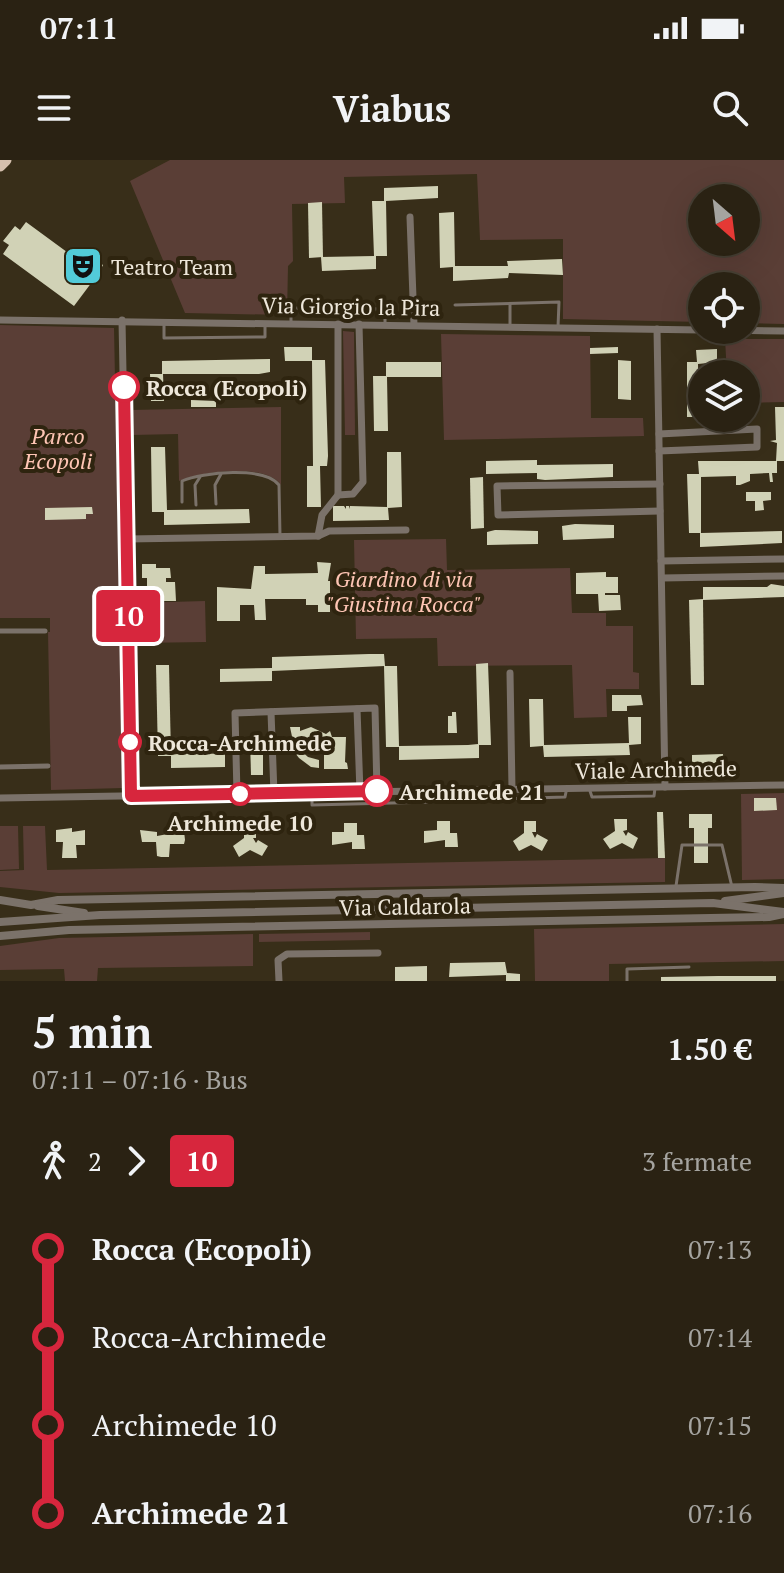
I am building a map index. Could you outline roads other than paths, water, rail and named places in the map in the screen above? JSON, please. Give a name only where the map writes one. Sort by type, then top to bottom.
[{"type":"highway","points":[[0,166],[6,160]]},
{"type":"street","points":[[410,217],[414,325]]},
{"type":"street","name":"Via Giorgio la Pira","points":[[0,320],[688,330]]},
{"type":"street","points":[[122,320],[131,796]]},
{"type":"street","points":[[318,536],[322,515],[338,495],[338,324]]},
{"type":"street","points":[[338,495],[353,494],[363,482],[359,324]]},
{"type":"street","points":[[657,329],[665,787]]},
{"type":"street","points":[[760,331],[784,331]]},
{"type":"street","points":[[659,434],[757,429],[757,447],[659,451]]},
{"type":"street","points":[[660,484],[497,486],[498,515],[660,511]]},
{"type":"street","points":[[127,539],[318,536],[329,531],[406,530]]},
{"type":"street","points":[[661,561],[784,559]]},
{"type":"street","points":[[662,578],[784,576]]},
{"type":"street","points":[[0,631],[45,631]]},
{"type":"street","points":[[510,673],[512,789]]},
{"type":"street","points":[[237,794],[235,713],[375,708],[377,791]]},
{"type":"street","points":[[357,709],[357,792]]},
{"type":"street","points":[[271,712],[274,794]]},
{"type":"street","points":[[0,767],[48,766]]},
{"type":"street","name":"Viale Archimede","points":[[0,798],[784,785]]},
{"type":"street","name":"Via Caldarola","points":[[0,907],[58,900],[732,887],[784,891]]},
{"type":"street","name":"Via Caldarola","points":[[0,924],[100,915],[713,903],[784,891]]},
{"type":"street","name":"Via Caldarola","points":[[0,900],[100,915]]},
{"type":"street","name":"Via Caldarola","points":[[713,903],[784,913]]},
{"type":"street","name":"Via Caldarola","points":[[0,936],[26,932],[769,917],[784,913]]},
{"type":"street","name":"Via Caldarola","points":[[0,924],[26,932]]},
{"type":"street","points":[[279,981],[278,960],[287,954],[378,953]]},
{"type":"lane","points":[[455,305],[559,302],[558,328]]},
{"type":"lane","points":[[510,304],[510,326]]},
{"type":"lane","points":[[291,323],[291,308],[385,309],[385,324]]},
{"type":"lane","points":[[164,321],[164,338],[265,337],[265,323]]},
{"type":"lane","points":[[196,505],[195,485],[203,474]]},
{"type":"lane","points":[[182,502],[182,481],[203,474],[257,475],[276,480],[279,485],[280,536]]},
{"type":"lane","points":[[216,504],[215,485],[221,474]]},
{"type":"lane","points":[[503,789],[504,799],[565,797],[566,788]]},
{"type":"lane","points":[[445,790],[446,802]]},
{"type":"lane","points":[[312,793],[312,805],[472,801],[472,790]]},
{"type":"lane","points":[[354,804],[357,792]]},
{"type":"lane","points":[[676,889],[682,845],[722,845],[732,887]]},
{"type":"lane","points":[[627,981],[627,969],[689,967]]},
{"type":"place","name":"Teatro Team","points":[[83,266]]},
{"type":"place","name":"Rocca (Ecopoli)","points":[[124,387]]},
{"type":"place","name":"Rocca-Archimede","points":[[130,742]]},
{"type":"place","name":"Archimede 21","points":[[377,791]]},
{"type":"place","name":"Archimede 10","points":[[240,794]]},
{"type":"park label","name":"Parco Ecopoli","points":[[58,448]]},
{"type":"park label","name":"Giardino di via \"Giustina Rocca\"","points":[[404,590]]}]
